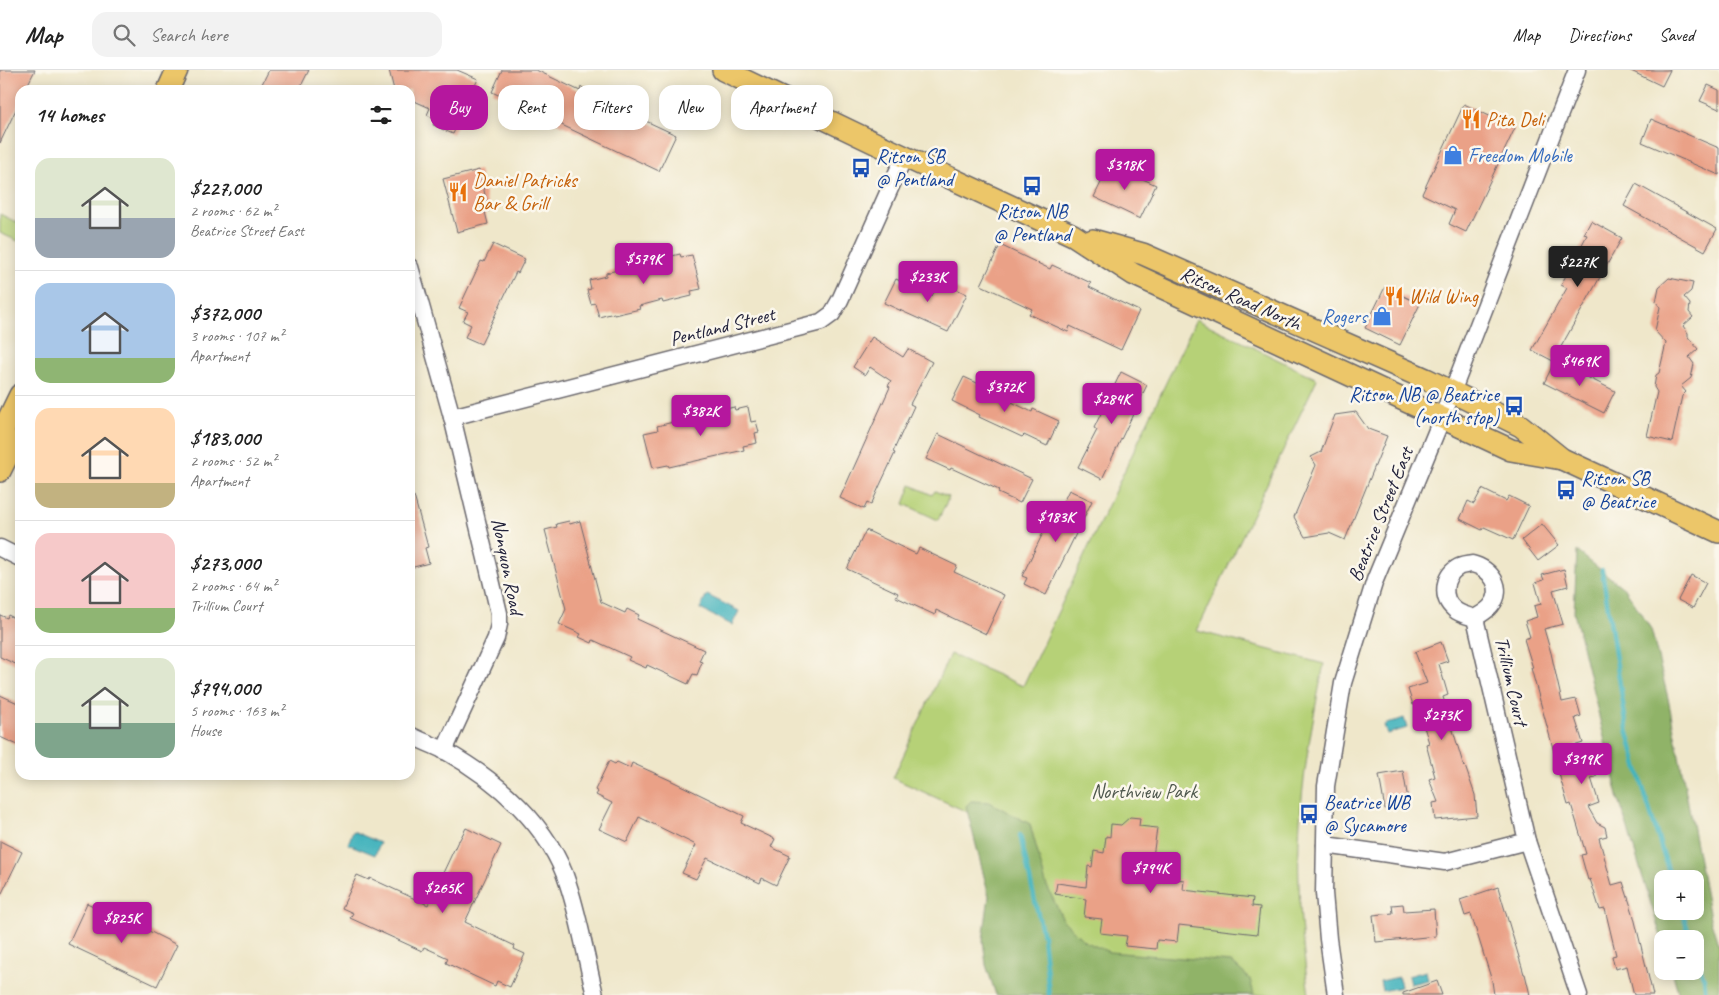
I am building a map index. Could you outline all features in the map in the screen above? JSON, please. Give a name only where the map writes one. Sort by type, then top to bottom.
[{"type":"main road","points":[[170,85],[177,70]]},
{"type":"main road","name":"Ritson Road North","points":[[723,70],[904,157],[1073,235],[1133,274],[1511,450],[1562,459]]},
{"type":"main road","name":"Ritson Road North","points":[[1073,235],[1143,254],[1452,391],[1521,426],[1562,459],[1719,532]]},
{"type":"main road","points":[[0,471],[10,451],[1,431],[15,404]]},
{"type":"street","name":"Beatrice Street East","points":[[1336,995],[1324,893],[1326,786],[1343,683],[1375,580],[1442,418],[1577,70]]},
{"type":"street","name":"Pentland Street","points":[[452,417],[821,322],[832,314],[840,300],[904,157]]},
{"type":"street","name":"Nonquon Road","points":[[415,285],[452,417],[500,613],[496,638],[444,751]]},
{"type":"street","points":[[0,548],[15,556]]},
{"type":"street","name":"Trillium Court","points":[[1475,618],[1527,841],[1578,995]]},
{"type":"street","points":[[415,737],[444,751],[498,788],[525,814],[550,844],[568,884],[595,995]]},
{"type":"street","points":[[1325,845],[1444,862],[1527,841]]},
{"type":"green space","points":[[0,214],[15,222],[15,240],[0,233]]},
{"type":"green space","name":"Northview Park","points":[[1196,319],[1317,379],[1197,631],[1324,664],[1313,718],[1305,773],[1300,829],[1300,912],[1309,995],[1010,995],[987,821],[893,778],[950,654],[1023,686]]},
{"type":"green space","points":[[911,485],[932,495],[935,491],[949,497],[938,520],[904,504]]},
{"type":"green space","points":[[1577,551],[1626,590],[1651,629],[1668,698],[1701,870],[1654,870],[1654,914],[1619,800],[1574,612]]},
{"type":"green space","points":[[971,801],[989,802],[1030,824],[1046,884],[1063,920],[1084,941],[1109,952],[1231,962],[1250,979],[1254,995],[996,995],[986,965],[983,940],[989,896],[966,806]]},
{"type":"green space","points":[[1704,887],[1710,918],[1719,947],[1719,995],[1679,995],[1675,980],[1704,980],[1704,930],[1659,930],[1656,920],[1704,920]]},
{"type":"water","points":[[707,595],[739,611],[732,625],[700,609]]},
{"type":"water","points":[[1404,718],[1407,728],[1387,734],[1384,725]]},
{"type":"water","points":[[353,831],[380,843],[375,855],[348,844]]},
{"type":"water","points":[[1426,971],[1428,980],[1410,984],[1408,976]]},
{"type":"water","points":[[1399,977],[1401,987],[1382,991],[1380,981]]},
{"type":"building","points":[[0,70],[35,70],[28,85],[15,85],[15,112],[0,143]]},
{"type":"building","points":[[269,70],[309,70],[302,85],[262,85]]},
{"type":"building","points":[[389,70],[457,70],[478,79],[475,85],[430,85],[430,108],[415,101],[415,85],[393,85]]},
{"type":"building","points":[[502,70],[536,70],[574,88],[574,130],[649,130],[649,122],[659,127],[659,130],[665,130],[676,135],[659,171],[564,126],[564,85],[498,85],[498,95],[492,92]]},
{"type":"building","points":[[1629,70],[1670,70],[1662,86]]},
{"type":"building","points":[[1708,85],[1719,90],[1719,109],[1700,101]]},
{"type":"building","points":[[1464,104],[1515,128],[1466,232],[1449,224],[1455,210],[1422,194]]},
{"type":"building","points":[[1651,119],[1719,148],[1719,175],[1642,142]]},
{"type":"building","points":[[444,130],[455,130],[453,134]]},
{"type":"building","points":[[1110,164],[1156,185],[1140,219],[1094,197]]},
{"type":"building","points":[[479,170],[489,211],[485,212],[488,224],[457,232],[443,179]]},
{"type":"building","points":[[1636,184],[1717,229],[1705,251],[1624,206]]},
{"type":"building","points":[[1591,221],[1622,238],[1553,361],[1532,350],[1567,288],[1561,285],[1587,235],[1584,234]]},
{"type":"building","points":[[493,244],[525,259],[518,273],[516,272],[481,344],[465,337],[471,325],[463,321],[468,312],[459,308],[481,261],[484,262]]},
{"type":"building","points":[[1000,245],[1050,269],[1052,265],[1091,283],[1089,287],[1139,311],[1121,350],[1070,326],[1068,332],[1029,314],[1032,309],[981,285]]},
{"type":"building","points":[[680,254],[681,257],[692,255],[701,289],[691,291],[692,296],[663,303],[662,300],[639,306],[640,309],[599,317],[595,303],[591,304],[587,290],[591,289],[589,280],[606,276],[606,273]]},
{"type":"building","points":[[1669,278],[1693,283],[1691,291],[1684,297],[1690,304],[1689,312],[1693,317],[1683,326],[1688,333],[1688,337],[1698,349],[1689,357],[1694,364],[1691,378],[1681,386],[1686,392],[1682,396],[1672,442],[1647,436],[1657,392],[1654,387],[1656,375],[1659,373],[1666,343],[1655,331],[1660,307],[1656,302],[1659,287]]},
{"type":"building","points":[[896,279],[932,296],[939,281],[967,294],[948,332],[884,303]]},
{"type":"building","points":[[1385,287],[1420,304],[1400,345],[1365,328]]},
{"type":"building","points":[[872,337],[903,357],[908,349],[932,362],[910,404],[914,406],[871,505],[867,503],[864,509],[840,498],[890,387],[888,386],[891,381],[870,367],[865,375],[853,367]]},
{"type":"building","points":[[1555,361],[1615,391],[1604,413],[1544,383]]},
{"type":"building","points":[[1121,372],[1147,385],[1102,479],[1078,467],[1097,430],[1094,428]]},
{"type":"building","points":[[964,377],[1032,412],[1033,409],[1059,421],[1047,446],[1024,435],[1022,437],[979,417],[980,415],[952,401]]},
{"type":"building","points":[[734,407],[735,410],[748,407],[751,422],[756,421],[759,432],[755,433],[757,443],[743,446],[744,450],[669,467],[668,465],[653,468],[644,433],[658,430],[657,426]]},
{"type":"building","points":[[1356,412],[1368,429],[1387,436],[1345,540],[1329,533],[1305,537],[1294,517],[1316,465],[1311,457],[1321,452],[1335,415]]},
{"type":"building","points":[[938,434],[1032,479],[1020,503],[998,493],[999,490],[926,459]]},
{"type":"building","points":[[1482,489],[1506,501],[1509,496],[1529,506],[1513,540],[1484,527],[1482,530],[1460,519],[1468,501],[1474,504]]},
{"type":"building","points":[[1069,490],[1092,501],[1046,595],[1024,584],[1027,578],[1022,576],[1046,527],[1050,529]]},
{"type":"building","points":[[415,500],[428,547],[425,548],[429,563],[415,567]]},
{"type":"building","points":[[569,521],[570,524],[580,521],[601,602],[625,613],[627,609],[639,615],[637,619],[704,650],[699,661],[702,662],[697,675],[693,674],[688,684],[647,665],[646,668],[628,660],[630,657],[593,640],[592,643],[579,637],[581,634],[559,624],[566,609],[545,530],[557,527],[556,524]]},
{"type":"building","points":[[1542,524],[1559,545],[1538,561],[1522,540]]},
{"type":"building","points":[[866,530],[916,554],[919,548],[957,566],[954,572],[1004,595],[986,634],[936,610],[935,615],[896,597],[898,593],[847,569]]},
{"type":"building","points":[[1564,569],[1568,586],[1553,590],[1563,624],[1544,629],[1562,702],[1576,699],[1581,716],[1575,718],[1583,743],[1567,748],[1597,765],[1596,777],[1591,778],[1599,803],[1588,807],[1597,823],[1605,827],[1607,836],[1599,838],[1612,885],[1623,882],[1633,913],[1653,995],[1634,995],[1627,966],[1615,969],[1612,956],[1616,955],[1605,909],[1600,910],[1590,879],[1588,880],[1581,855],[1586,854],[1571,804],[1568,805],[1555,760],[1531,668],[1533,668],[1524,639],[1530,637],[1525,621],[1537,617],[1534,606],[1541,604],[1535,583],[1544,580],[1542,575]]},
{"type":"building","points":[[1691,575],[1706,583],[1693,608],[1678,600]]},
{"type":"building","points":[[0,615],[7,618],[8,615],[15,618],[15,664],[0,657]]},
{"type":"building","points":[[1441,642],[1448,661],[1439,664],[1448,695],[1443,697],[1464,767],[1475,795],[1477,816],[1435,820],[1433,803],[1438,802],[1429,779],[1435,777],[1426,744],[1429,743],[1417,704],[1413,705],[1408,689],[1427,683],[1415,652]]},
{"type":"building","points":[[0,695],[15,702],[15,744],[0,737]]},
{"type":"building","points":[[609,761],[615,764],[617,762],[630,768],[632,763],[672,781],[744,816],[741,823],[775,839],[771,847],[790,856],[776,885],[762,878],[760,883],[707,858],[696,879],[682,873],[696,845],[639,817],[627,842],[599,829],[612,803],[596,795],[598,792],[595,790]]},
{"type":"building","points":[[1403,771],[1409,805],[1385,809],[1379,775]]},
{"type":"building","points":[[1130,817],[1140,818],[1139,826],[1157,828],[1152,864],[1170,866],[1168,878],[1184,880],[1183,890],[1253,898],[1252,906],[1260,907],[1257,934],[1179,925],[1177,942],[1157,940],[1156,949],[1125,946],[1127,936],[1100,933],[1102,919],[1084,917],[1086,899],[1055,894],[1057,883],[1086,887],[1088,866],[1092,867],[1094,851],[1104,853],[1106,836],[1110,837],[1111,824],[1121,825]]},
{"type":"building","points":[[466,828],[501,845],[465,922],[515,946],[514,949],[525,954],[510,987],[497,981],[495,986],[446,963],[448,958],[424,947],[422,951],[350,918],[353,913],[342,908],[357,875],[369,880],[370,878],[428,905]]},
{"type":"building","points":[[0,841],[22,852],[0,897]]},
{"type":"building","points":[[1498,887],[1530,995],[1494,995],[1492,981],[1471,914],[1465,916],[1460,900]]},
{"type":"building","points":[[87,903],[106,912],[107,910],[177,945],[157,986],[68,944]]},
{"type":"building","points":[[1403,904],[1404,911],[1434,909],[1436,936],[1376,942],[1373,915],[1393,913],[1392,905]]},
{"type":"building","points":[[1437,981],[1442,995],[1403,995],[1403,993]]},
{"type":"waterway","points":[[1602,570],[1627,729],[1668,870]]},
{"type":"waterway","points":[[1020,835],[1043,936],[1049,995]]},
{"type":"waterway","points":[[1685,920],[1688,930]]},
{"type":"waterway","points":[[1704,979],[1706,995]]},
{"type":"place","name":"Pita Deli","points":[[1471,119]]},
{"type":"place","name":"Freedom Mobile","points":[[1453,155]]},
{"type":"place","name":"Ritson SB @ Pentland","points":[[861,168]]},
{"type":"place","name":"Ritson NB @ Pentland","points":[[1032,186]]},
{"type":"place","name":"Daniel Patricks Bar & Grill","points":[[458,192]]},
{"type":"place","name":"Wild Wing","points":[[1394,296]]},
{"type":"place","name":"Rogers","points":[[1382,316]]},
{"type":"place","name":"Ritson NB @ Beatrice (north stop)","points":[[1514,406]]},
{"type":"place","name":"Ritson SB @ Beatrice","points":[[1566,490]]},
{"type":"place","name":"Beatrice WB @ Sycamore","points":[[1309,814]]}]
